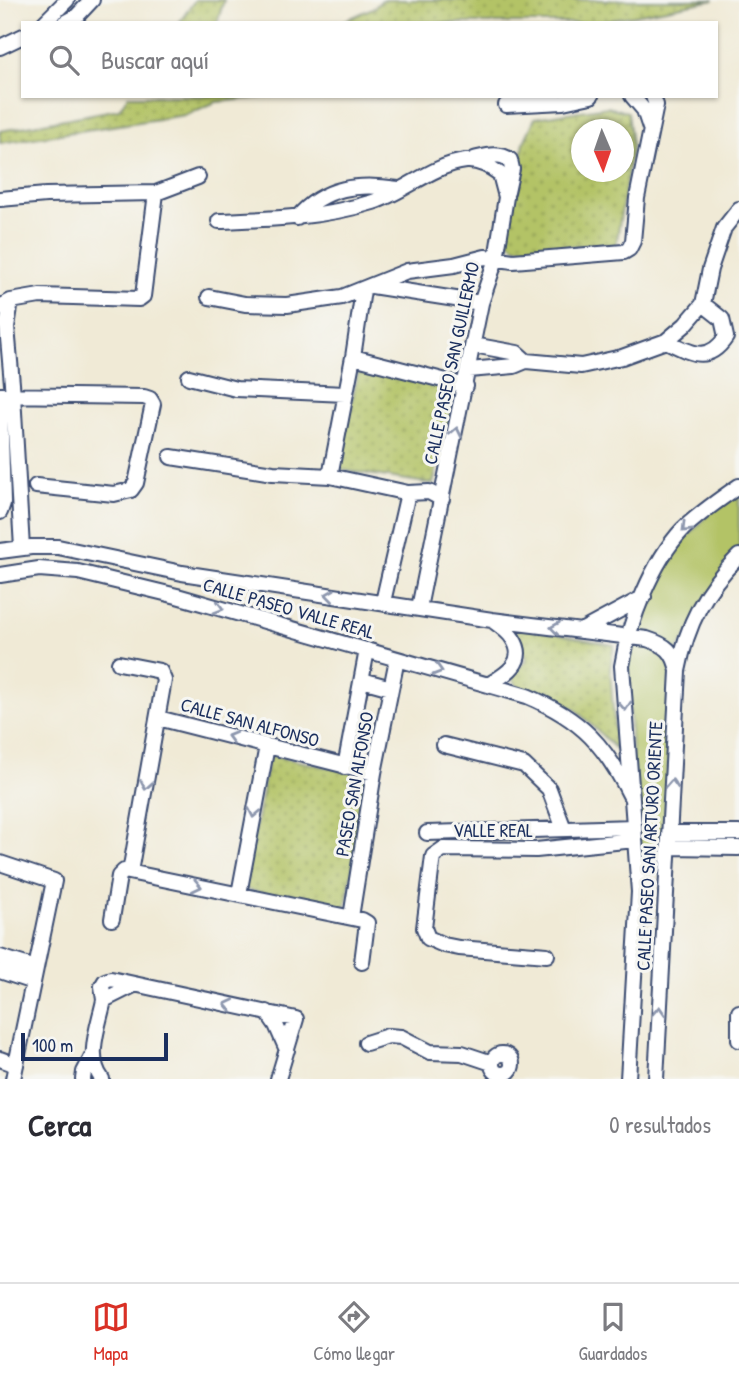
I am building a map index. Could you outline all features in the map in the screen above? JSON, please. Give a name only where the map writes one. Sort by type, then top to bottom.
[{"type":"street","points":[[46,21],[67,0]]},
{"type":"street","points":[[69,21],[92,0]]},
{"type":"street","points":[[0,47],[21,37]]},
{"type":"street","points":[[506,105],[563,102],[582,98]]},
{"type":"street","points":[[634,98],[643,110],[651,131]]},
{"type":"street","points":[[219,221],[326,215],[372,202],[444,167],[495,155],[505,156],[510,160],[512,169],[496,259],[525,261],[624,252],[633,242],[637,198],[656,105],[654,98]]},
{"type":"street","points":[[468,161],[488,165],[500,174],[506,197]]},
{"type":"street","points":[[0,199],[46,195],[156,194],[198,177]]},
{"type":"street","points":[[22,548],[17,456],[7,395],[4,323],[6,304],[40,296],[139,299],[143,296],[156,194]]},
{"type":"street","points":[[469,370],[514,366],[526,361],[581,366],[622,357],[666,341],[685,325],[702,304],[724,228],[739,209]]},
{"type":"street","name":"CALLE PASEO SAN GUILLERMO","points":[[209,297],[245,304],[287,305],[342,297],[407,271],[454,265],[485,257],[496,259],[481,303],[419,608]]},
{"type":"street","points":[[330,476],[359,317],[367,288],[481,303]]},
{"type":"street","points":[[342,297],[359,317]]},
{"type":"street","points":[[666,341],[691,353],[705,354],[718,349],[726,337],[722,319],[702,304]]},
{"type":"street","points":[[473,345],[517,353],[526,361]]},
{"type":"street","points":[[353,357],[466,386]]},
{"type":"street","points":[[189,377],[236,389],[345,394]]},
{"type":"street","points":[[7,395],[144,397],[150,399],[153,404],[136,483],[131,491],[114,494],[36,486]]},
{"type":"street","points":[[0,404],[0,512]]},
{"type":"street","points":[[1,467],[17,456]]},
{"type":"street","points":[[171,457],[274,473],[330,476],[408,493],[429,492],[442,499]]},
{"type":"street","name":"CALLE PASEO SAN ARTURO ORIENTE","points":[[628,1079],[639,892],[622,666],[626,638],[657,565],[683,530],[720,498],[739,486]]},
{"type":"street","points":[[383,603],[408,493]]},
{"type":"street","name":"CALLE PASEO VALLE REAL","points":[[0,551],[45,547],[82,551],[182,573],[492,620],[647,639],[664,645],[675,656],[678,671]]},
{"type":"street","points":[[78,572],[82,551]]},
{"type":"street","name":"CALLE PASEO SAN ARTURO ORIENTE","points":[[656,1079],[678,671],[693,618],[719,576],[739,556]]},
{"type":"street","points":[[124,583],[118,570],[128,561]]},
{"type":"street","name":"CALLE PASEO VALLE REAL","points":[[0,575],[39,569],[78,572],[177,596],[527,696],[573,719],[589,733],[608,756],[632,799]]},
{"type":"street","points":[[177,596],[182,573]]},
{"type":"street","points":[[581,632],[643,597]]},
{"type":"street","points":[[488,685],[509,674],[516,664],[517,650],[513,638],[492,620]]},
{"type":"street","points":[[345,767],[367,650]]},
{"type":"street","name":"PASEO SAN ALFONSO","points":[[351,917],[374,773],[397,659]]},
{"type":"street","name":"CALLE SAN ALFONSO","points":[[111,919],[119,876],[124,871],[130,872],[164,680],[162,673],[156,670],[119,663]]},
{"type":"street","points":[[362,680],[391,688]]},
{"type":"street","name":"CALLE SAN ALFONSO","points":[[158,718],[374,773]]},
{"type":"street","points":[[444,745],[524,765],[550,789],[564,829]]},
{"type":"street","points":[[239,894],[267,746]]},
{"type":"street","points":[[427,833],[564,829],[635,834]]},
{"type":"street","name":"VALLE REAL","points":[[547,955],[459,948],[428,938],[424,928],[433,856],[443,849],[536,850],[635,834]]},
{"type":"street","points":[[669,840],[735,840]]},
{"type":"street","points":[[0,863],[54,881],[15,1072],[0,1059]]},
{"type":"street","points":[[130,872],[351,917],[367,923],[362,962]]},
{"type":"street","points":[[638,911],[664,912]]},
{"type":"street","points":[[0,957],[35,975]]},
{"type":"street","points":[[0,971],[35,975]]},
{"type":"street","points":[[83,1079],[93,1055],[104,1000],[102,986],[105,981],[111,979],[296,1019],[278,1079]]},
{"type":"street","points":[[739,1012],[739,1040]]},
{"type":"street","points":[[267,1013],[287,1050]]},
{"type":"street","points":[[366,1043],[388,1036],[401,1037],[430,1052],[462,1053],[498,1072]]},
{"type":"street","points":[[93,1055],[95,1070],[102,1079]]},
{"type":"green space","points":[[195,0],[224,0],[218,21],[180,21]]},
{"type":"green space","points":[[382,0],[714,0],[604,21],[344,21],[375,7]]},
{"type":"green space","points":[[127,98],[255,98],[216,102],[185,115],[0,143],[0,131],[119,109]]},
{"type":"green space","points":[[607,107],[628,112],[629,119],[571,119],[571,182],[626,182],[616,245],[516,247],[507,240],[524,142],[535,118]]},
{"type":"green space","points":[[359,370],[456,389],[433,484],[336,469]]},
{"type":"green space","points":[[739,491],[739,554],[671,660],[664,878],[637,851],[627,663],[632,631],[660,566],[722,500]]},
{"type":"green space","points":[[512,625],[614,645],[610,668],[616,749],[574,708],[518,688],[512,677],[527,660]]},
{"type":"green space","points":[[269,755],[369,776],[345,910],[244,889]]}]
